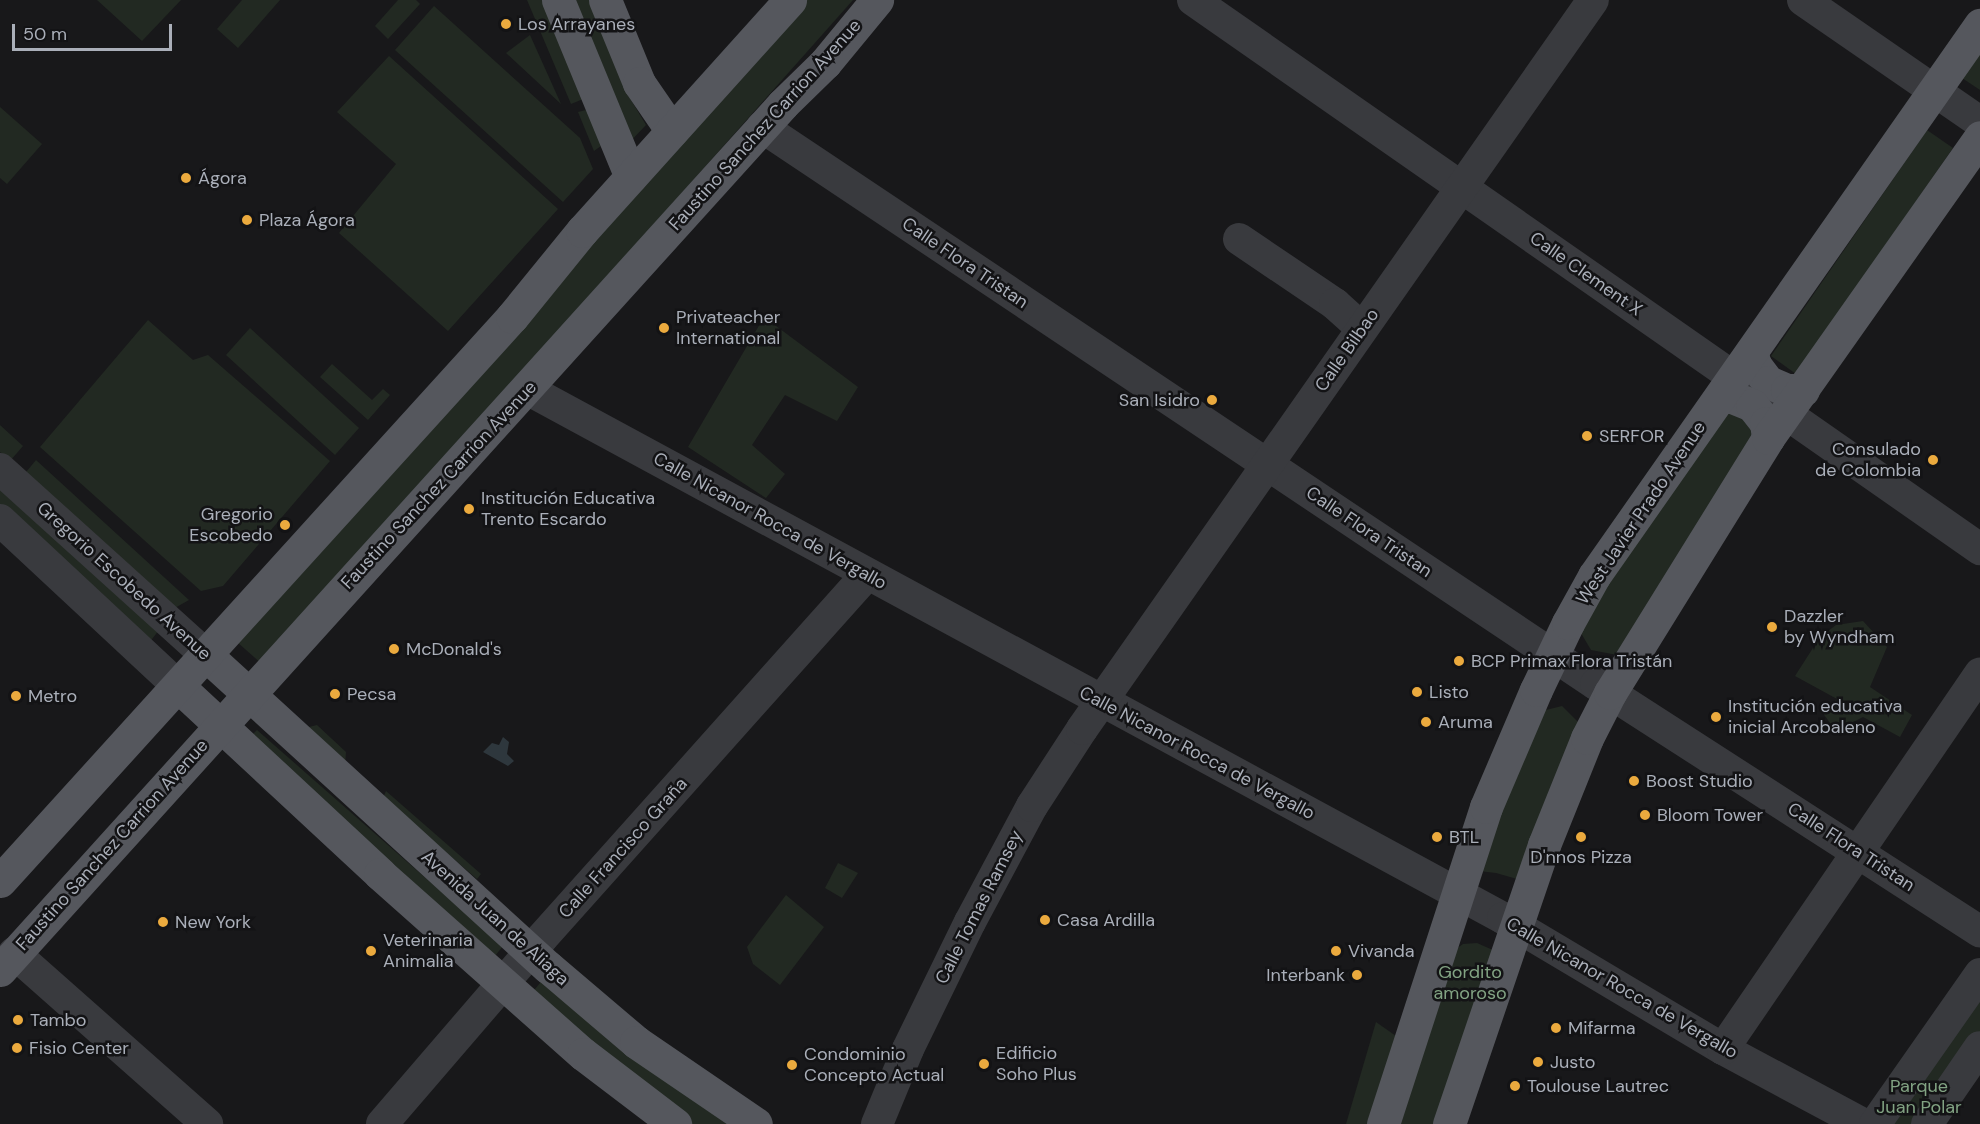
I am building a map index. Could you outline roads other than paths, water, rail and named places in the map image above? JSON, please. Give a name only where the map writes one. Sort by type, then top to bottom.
[{"type":"main road","points":[[558,0],[631,177]]},
{"type":"main road","points":[[605,0],[639,83],[672,131]]},
{"type":"main road","points":[[0,881],[512,317],[582,231],[790,0]]},
{"type":"main road","name":"Faustino Sanchez Carrion Avenue","points":[[7,961],[762,127],[825,63],[877,0]]},
{"type":"main road","name":"West Javier Prado Avenue","points":[[1383,1124],[1486,807],[1553,655],[1594,576],[1980,25]]},
{"type":"main road","points":[[1449,1124],[1516,926],[1562,800],[1610,693],[1786,414],[1980,136]]},
{"type":"main road","points":[[1755,365],[1768,382],[1787,390],[1786,414],[1766,423],[1752,405],[1732,397],[1736,376],[1755,365]]},
{"type":"main road","name":"Gregorio Escobedo Avenue","points":[[206,655],[248,693]]},
{"type":"main road","name":"Gregorio Escobedo Avenue","points":[[178,686],[220,725]]},
{"type":"main road","name":"Avenida Juan de Aliaga","points":[[248,693],[531,951],[636,1042],[756,1124]]},
{"type":"main road","points":[[220,725],[380,874],[583,1054],[675,1124]]},
{"type":"street","name":"Calle Clement X","points":[[1193,0],[1736,376]]},
{"type":"street","name":"Calle Bilbao","points":[[1102,702],[1593,0]]},
{"type":"street","points":[[1803,0],[1980,122]]},
{"type":"street","name":"Calle Flora Tristan","points":[[762,127],[1610,693],[1980,931]]},
{"type":"street","points":[[1239,238],[1335,304],[1362,328]]},
{"type":"street","name":"Calle Nicanor Rocca de Vergallo","points":[[527,389],[1516,926],[1723,1048],[1863,1124]]},
{"type":"street","points":[[1786,414],[1980,549]]},
{"type":"street","name":"Gregorio Escobedo Avenue","points":[[0,469],[206,655]]},
{"type":"street","name":"Gregorio Escobedo Avenue","points":[[0,520],[178,686]]},
{"type":"street","name":"Calle Francisco Graña","points":[[382,1124],[531,951],[867,575]]},
{"type":"street","points":[[1723,1048],[1980,674]]},
{"type":"street","name":"Calle Tomas Ramsey","points":[[877,1124],[927,1011],[1032,806],[1102,702]]},
{"type":"street","points":[[7,961],[207,1124]]},
{"type":"street","points":[[1875,1124],[1980,974]]},
{"type":"street","points":[[1927,1124],[1980,1047]]},
{"type":"place","name":"Los Arrayanes","points":[[506,24]]},
{"type":"place","name":"Ágora","points":[[186,178]]},
{"type":"place","name":"Plaza Ágora","points":[[247,220]]},
{"type":"place","name":"Privateacher International","points":[[664,328]]},
{"type":"place","name":"San Isidro","points":[[1212,400]]},
{"type":"place","name":"SERFOR","points":[[1587,436]]},
{"type":"place","name":"Consulado de Colombia","points":[[1933,460]]},
{"type":"place","name":"Institución Educativa Trento Escardo","points":[[469,509]]},
{"type":"place","name":"Gregorio Escobedo","points":[[285,525]]},
{"type":"place","name":"Dazzler by Wyndham","points":[[1772,627]]},
{"type":"place","name":"McDonald's","points":[[394,649]]},
{"type":"place","name":"BCP Primax Flora Tristán","points":[[1459,661]]},
{"type":"place","name":"Listo","points":[[1417,692]]},
{"type":"place","name":"Pecsa","points":[[335,694]]},
{"type":"place","name":"Metro","points":[[16,696]]},
{"type":"place","name":"Institución educativa inicial Arcobaleno","points":[[1716,717]]},
{"type":"place","name":"Aruma","points":[[1426,722]]},
{"type":"place","name":"Boost Studio","points":[[1634,781]]},
{"type":"place","name":"Bloom Tower","points":[[1645,815]]},
{"type":"place","name":"BTL","points":[[1437,837]]},
{"type":"place","name":"D'nnos Pizza","points":[[1581,837]]},
{"type":"place","name":"Casa Ardilla","points":[[1045,920]]},
{"type":"place","name":"New York","points":[[163,922]]},
{"type":"place","name":"Veterinaria Animalia","points":[[371,951]]},
{"type":"place","name":"Vivanda","points":[[1336,951]]},
{"type":"place","name":"Interbank","points":[[1357,975]]},
{"type":"place","name":"Tambo","points":[[18,1020]]},
{"type":"place","name":"Mifarma","points":[[1556,1028]]},
{"type":"place","name":"Fisio Center","points":[[17,1048]]},
{"type":"place","name":"Justo","points":[[1538,1062]]},
{"type":"place","name":"Edificio Soho Plus","points":[[984,1064]]},
{"type":"place","name":"Condominio Concepto Actual","points":[[792,1065]]},
{"type":"place","name":"Toulouse Lautrec","points":[[1515,1086]]},
{"type":"park label","name":"Gordito amoroso","points":[[1470,983]]},
{"type":"park label","name":"Parque Juan Polar","points":[[1919,1097]]}]
